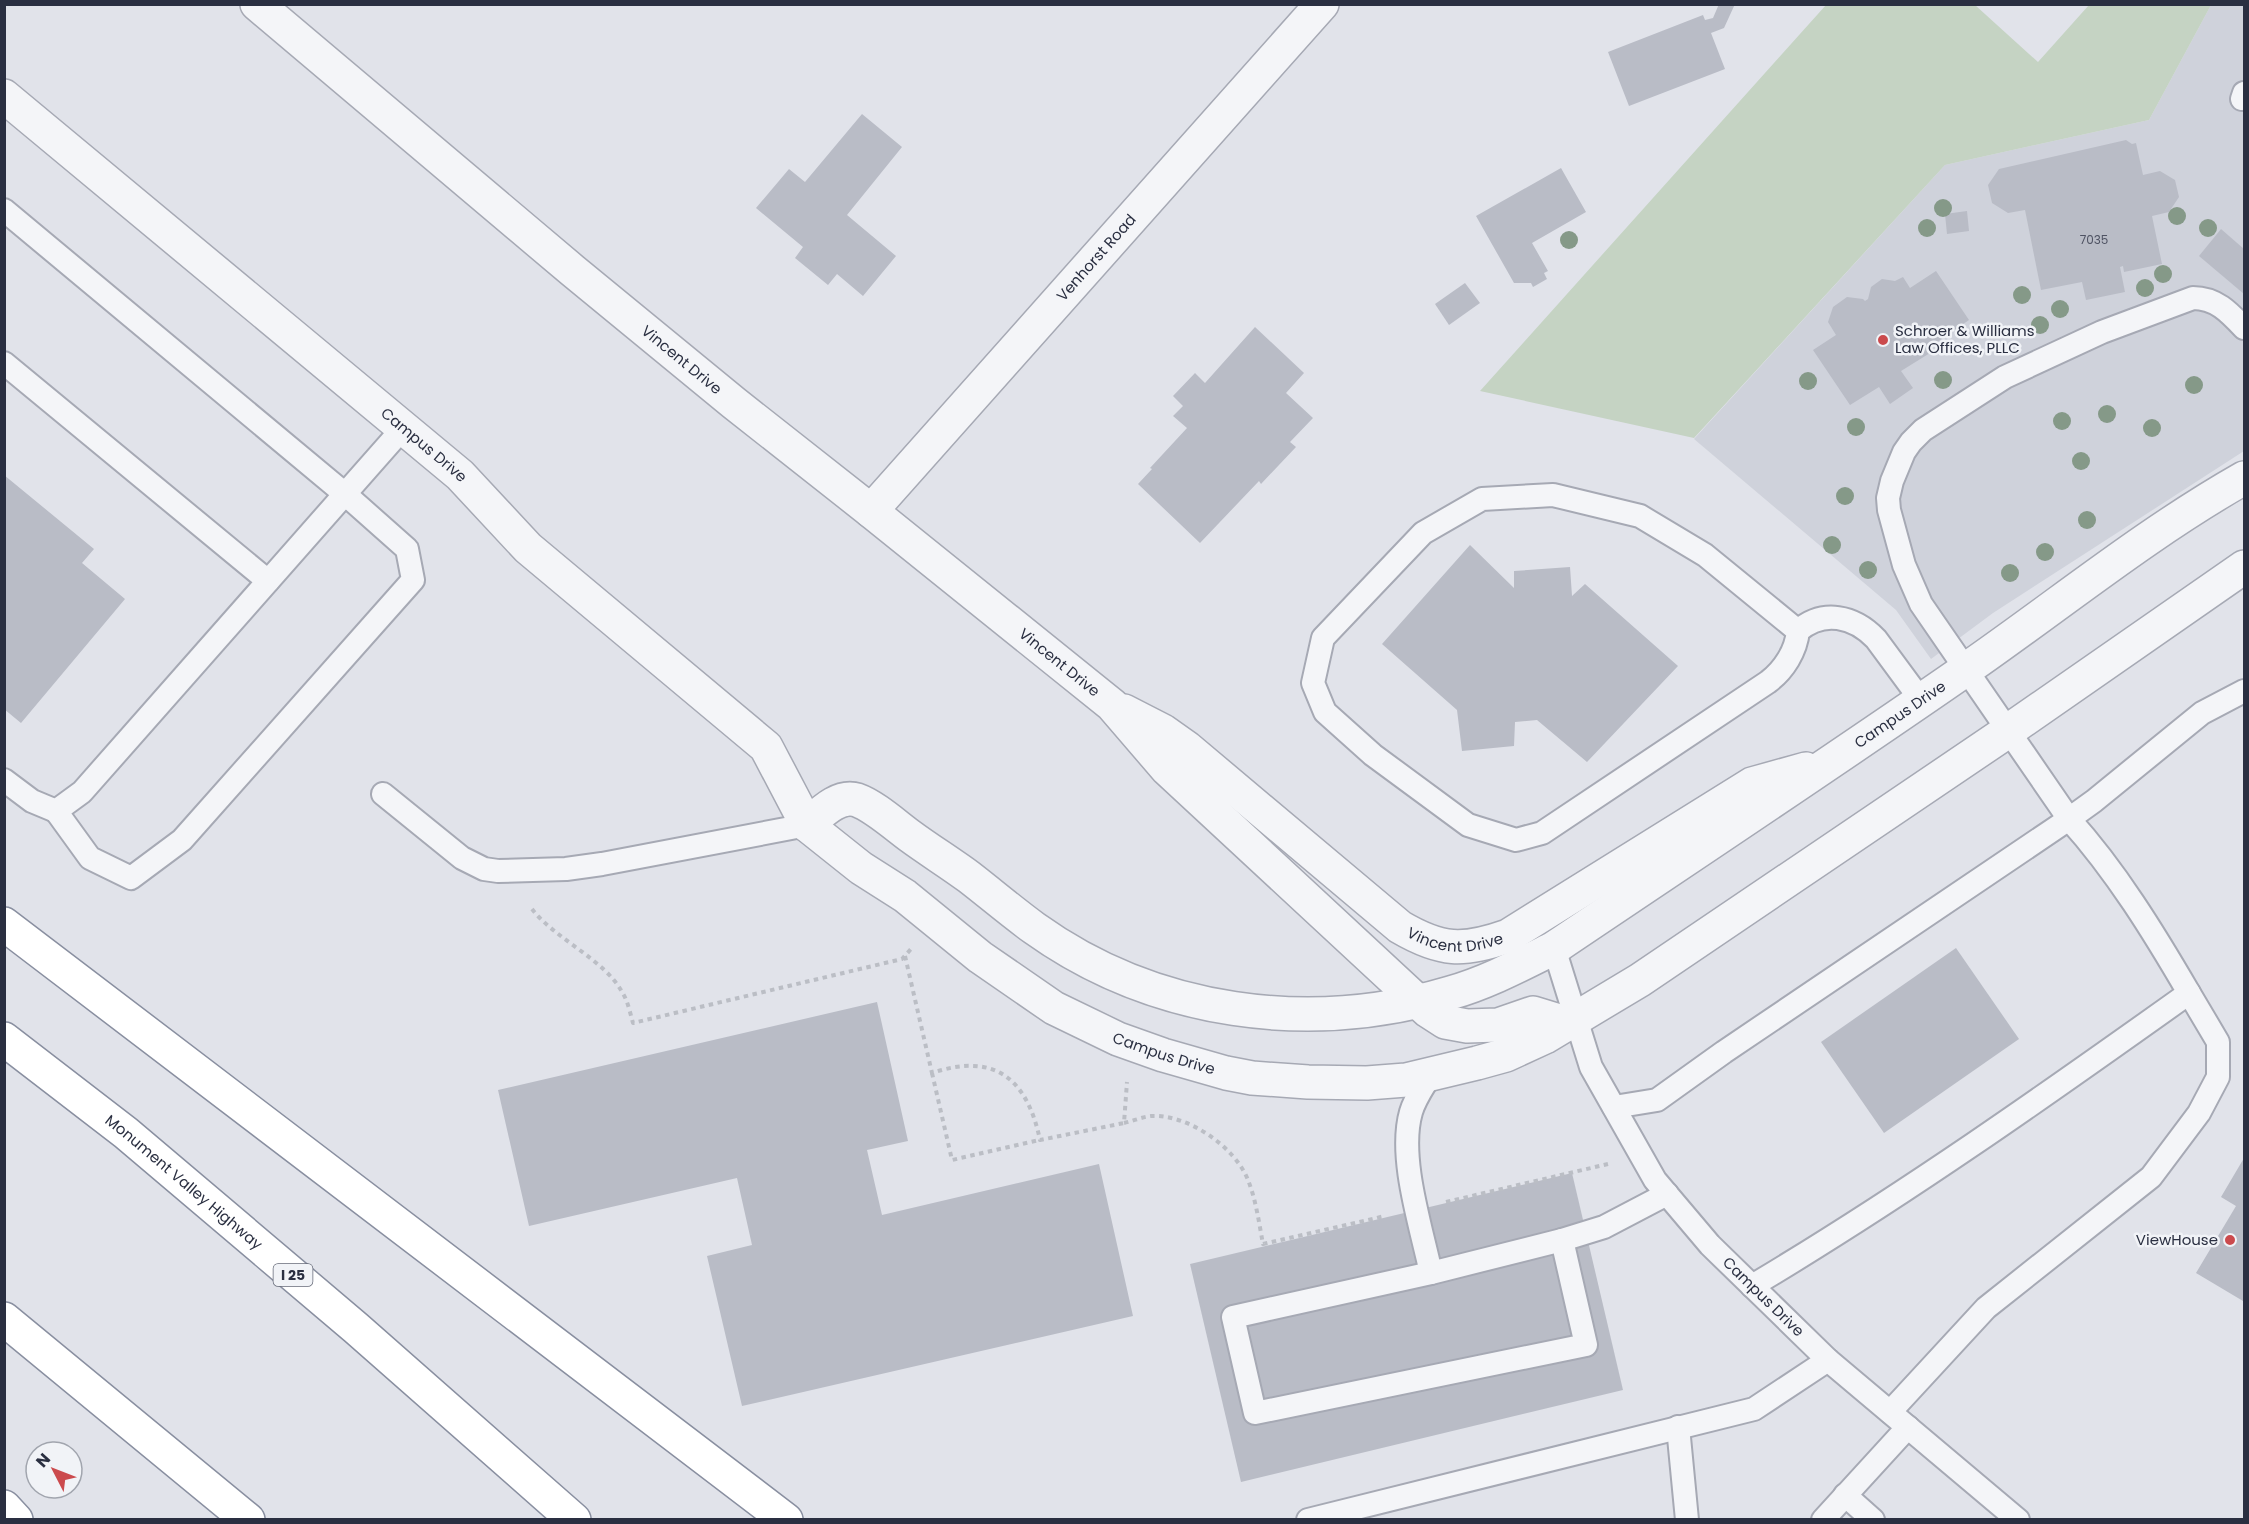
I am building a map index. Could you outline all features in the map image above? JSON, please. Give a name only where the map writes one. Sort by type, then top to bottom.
[{"type":"highway","points":[[4,924],[786,1520]]},
{"type":"highway","name":"Monument Valley Highway","points":[[4,1039],[126,1133],[356,1328],[574,1520]]},
{"type":"highway","points":[[4,1319],[248,1520]]},
{"type":"highway","points":[[4,1507],[16,1520]]},
{"type":"street","name":"Vincent Drive","points":[[257,4],[572,270],[734,403],[1112,705],[1167,769],[1416,1001],[1437,1017],[1454,1025],[1498,1025],[1533,1013],[1573,1022]]},
{"type":"street","name":"Venhorst Road","points":[[871,511],[1323,4]]},
{"type":"street","name":"Campus Drive","points":[[4,96],[404,427],[460,475],[528,548],[766,747],[807,825],[861,868],[905,896],[980,957],[1054,1008],[1118,1039],[1196,1066],[1251,1078],[1367,1083],[1406,1080],[1506,1055],[1573,1022],[1640,981],[2008,731],[2244,567]]},
{"type":"street","name":"Campus Drive","points":[[807,825],[839,801],[848,799],[864,803],[1055,942],[1105,969],[1168,994],[1228,1008],[1278,1015],[1336,1014],[1374,1010],[1416,1001],[1466,988],[1514,969],[1554,948],[1966,670],[2049,612],[2127,553],[2244,478]]},
{"type":"street","name":"Vincent Drive","points":[[1112,705],[1163,731],[1187,748],[1400,927],[1433,944],[1457,947],[1484,944],[1508,936],[1752,784],[1831,763]]},
{"type":"lane","points":[[4,210],[345,494],[407,549],[413,580],[182,840],[131,878],[90,858],[56,811],[32,801],[4,780]]},
{"type":"lane","points":[[1890,1412],[1986,1308],[2151,1177],[2199,1113],[2218,1077],[2218,1042],[2158,940],[2091,844],[2069,819],[1914,592],[1889,510],[1888,498],[1892,481],[1904,452],[1923,430],[2005,377],[2102,332],[2185,300],[2207,298],[2221,307],[2244,328]]},
{"type":"lane","points":[[4,363],[268,581]]},
{"type":"lane","points":[[56,811],[82,792],[404,427]]},
{"type":"lane","points":[[1798,631],[1705,555],[1640,516],[1553,495],[1482,499],[1423,533],[1323,638],[1313,684],[1325,712],[1372,755],[1468,825],[1516,840],[1542,833],[1768,682],[1776,676],[1789,658],[1798,631],[1806,624],[1828,617],[1852,621],[1868,631],[1921,700]]},
{"type":"lane","points":[[1614,1107],[1657,1100],[1734,1045],[2069,819],[2202,713],[2244,691]]},
{"type":"lane","points":[[382,794],[462,858],[484,869],[498,871],[566,869],[602,864],[807,825]]},
{"type":"lane","name":"Campus Drive","points":[[1554,948],[1573,1022],[1591,1067],[1655,1180],[1710,1245],[1828,1360],[2018,1520]]},
{"type":"lane","points":[[1752,1286],[1882,1206],[2003,1125],[2189,993]]},
{"type":"lane","points":[[1431,1074],[1414,1105],[1406,1144],[1431,1273]]},
{"type":"lane","points":[[1562,1240],[1586,1345],[1255,1413],[1233,1317],[1431,1273],[1562,1240],[1604,1227],[1667,1194]]},
{"type":"lane","points":[[1308,1520],[1754,1409],[1828,1360]]},
{"type":"lane","points":[[1678,1427],[1687,1520]]},
{"type":"lane","points":[[1823,1520],[1908,1427]]},
{"type":"lane","points":[[1845,1495],[1873,1520]]},
{"type":"path","points":[[532,909],[611,976],[625,997],[633,1023],[902,959],[916,942]]},
{"type":"path","points":[[905,956],[952,1160],[1150,1116],[1172,1119],[1205,1134],[1219,1142],[1235,1158],[1249,1181],[1263,1244],[1395,1213]]},
{"type":"path","points":[[932,1073],[961,1065],[973,1065],[996,1071],[1009,1079],[1026,1098],[1032,1110],[1040,1140]]},
{"type":"path","points":[[1124,1123],[1128,1076]]},
{"type":"path","points":[[1440,1203],[1609,1164]]},
{"type":"shaded area","points":[[2211,5],[2244,5],[2244,451],[1993,613],[1931,659],[1896,610],[1694,439],[1945,165],[2149,120]]},
{"type":"green space","points":[[1826,5],[1975,5],[2038,62],[2089,5],[2211,5],[2149,120],[1945,165],[1694,438],[1480,391]]},
{"type":"building","points":[[1719,4],[1735,4],[1724,28],[1711,33],[1725,69],[1629,106],[1608,52],[1703,15],[1705,20],[1713,18]]},
{"type":"building","points":[[862,114],[902,147],[847,215],[896,256],[863,296],[837,274],[828,285],[795,258],[803,247],[756,208],[789,169],[805,182]]},
{"type":"building","points":[[2126,140],[2132,144],[2136,143],[2143,175],[2160,171],[2175,180],[2179,197],[2169,212],[2152,216],[2162,264],[2124,272],[2123,266],[2120,267],[2125,292],[2086,300],[2082,282],[2041,290],[2025,210],[2008,213],[1992,203],[1988,185],[1999,169]]},
{"type":"building","points":[[1561,168],[1586,212],[1532,243],[1548,271],[1544,273],[1547,279],[1533,287],[1531,283],[1514,283],[1476,216]]},
{"type":"building","points":[[1967,211],[1969,231],[1947,234],[1945,214]]},
{"type":"building","points":[[2221,229],[2244,249],[2244,294],[2199,256]]},
{"type":"building","points":[[1936,271],[1969,320],[1927,349],[1930,353],[1901,371],[1913,388],[1890,404],[1879,387],[1850,405],[1813,350],[1836,335],[1828,322],[1833,307],[1847,297],[1865,301],[1868,299],[1871,287],[1882,279],[1895,281],[1903,277],[1910,288]]},
{"type":"building","points":[[1465,283],[1480,303],[1449,325],[1435,304]]},
{"type":"building","points":[[1255,327],[1304,373],[1286,393],[1313,418],[1290,442],[1296,447],[1261,484],[1259,481],[1200,543],[1138,484],[1187,428],[1173,416],[1183,406],[1173,396],[1195,373],[1205,383]]},
{"type":"building","points":[[4,475],[94,549],[82,563],[125,599],[21,723],[4,709]]},
{"type":"building","points":[[1470,545],[1514,588],[1514,571],[1570,567],[1572,596],[1585,584],[1678,666],[1587,762],[1537,720],[1515,722],[1514,746],[1462,751],[1457,710],[1382,644]]},
{"type":"building","points":[[1956,948],[2019,1039],[1884,1133],[1821,1042]]},
{"type":"building","points":[[877,1002],[908,1141],[867,1150],[882,1215],[1099,1164],[1133,1316],[742,1406],[707,1256],[752,1245],[737,1178],[529,1226],[498,1090]]},
{"type":"building","name":"ViewHouse","points":[[2244,1158],[2243,1301],[2196,1273],[2236,1206],[2221,1197]]},
{"type":"building","points":[[1572,1173],[1623,1390],[1241,1482],[1190,1264]]},
{"type":"place","name":"Schroer & Williams Law Offices, PLLC","points":[[1883,340]]},
{"type":"place","name":"ViewHouse","points":[[2230,1240]]}]
